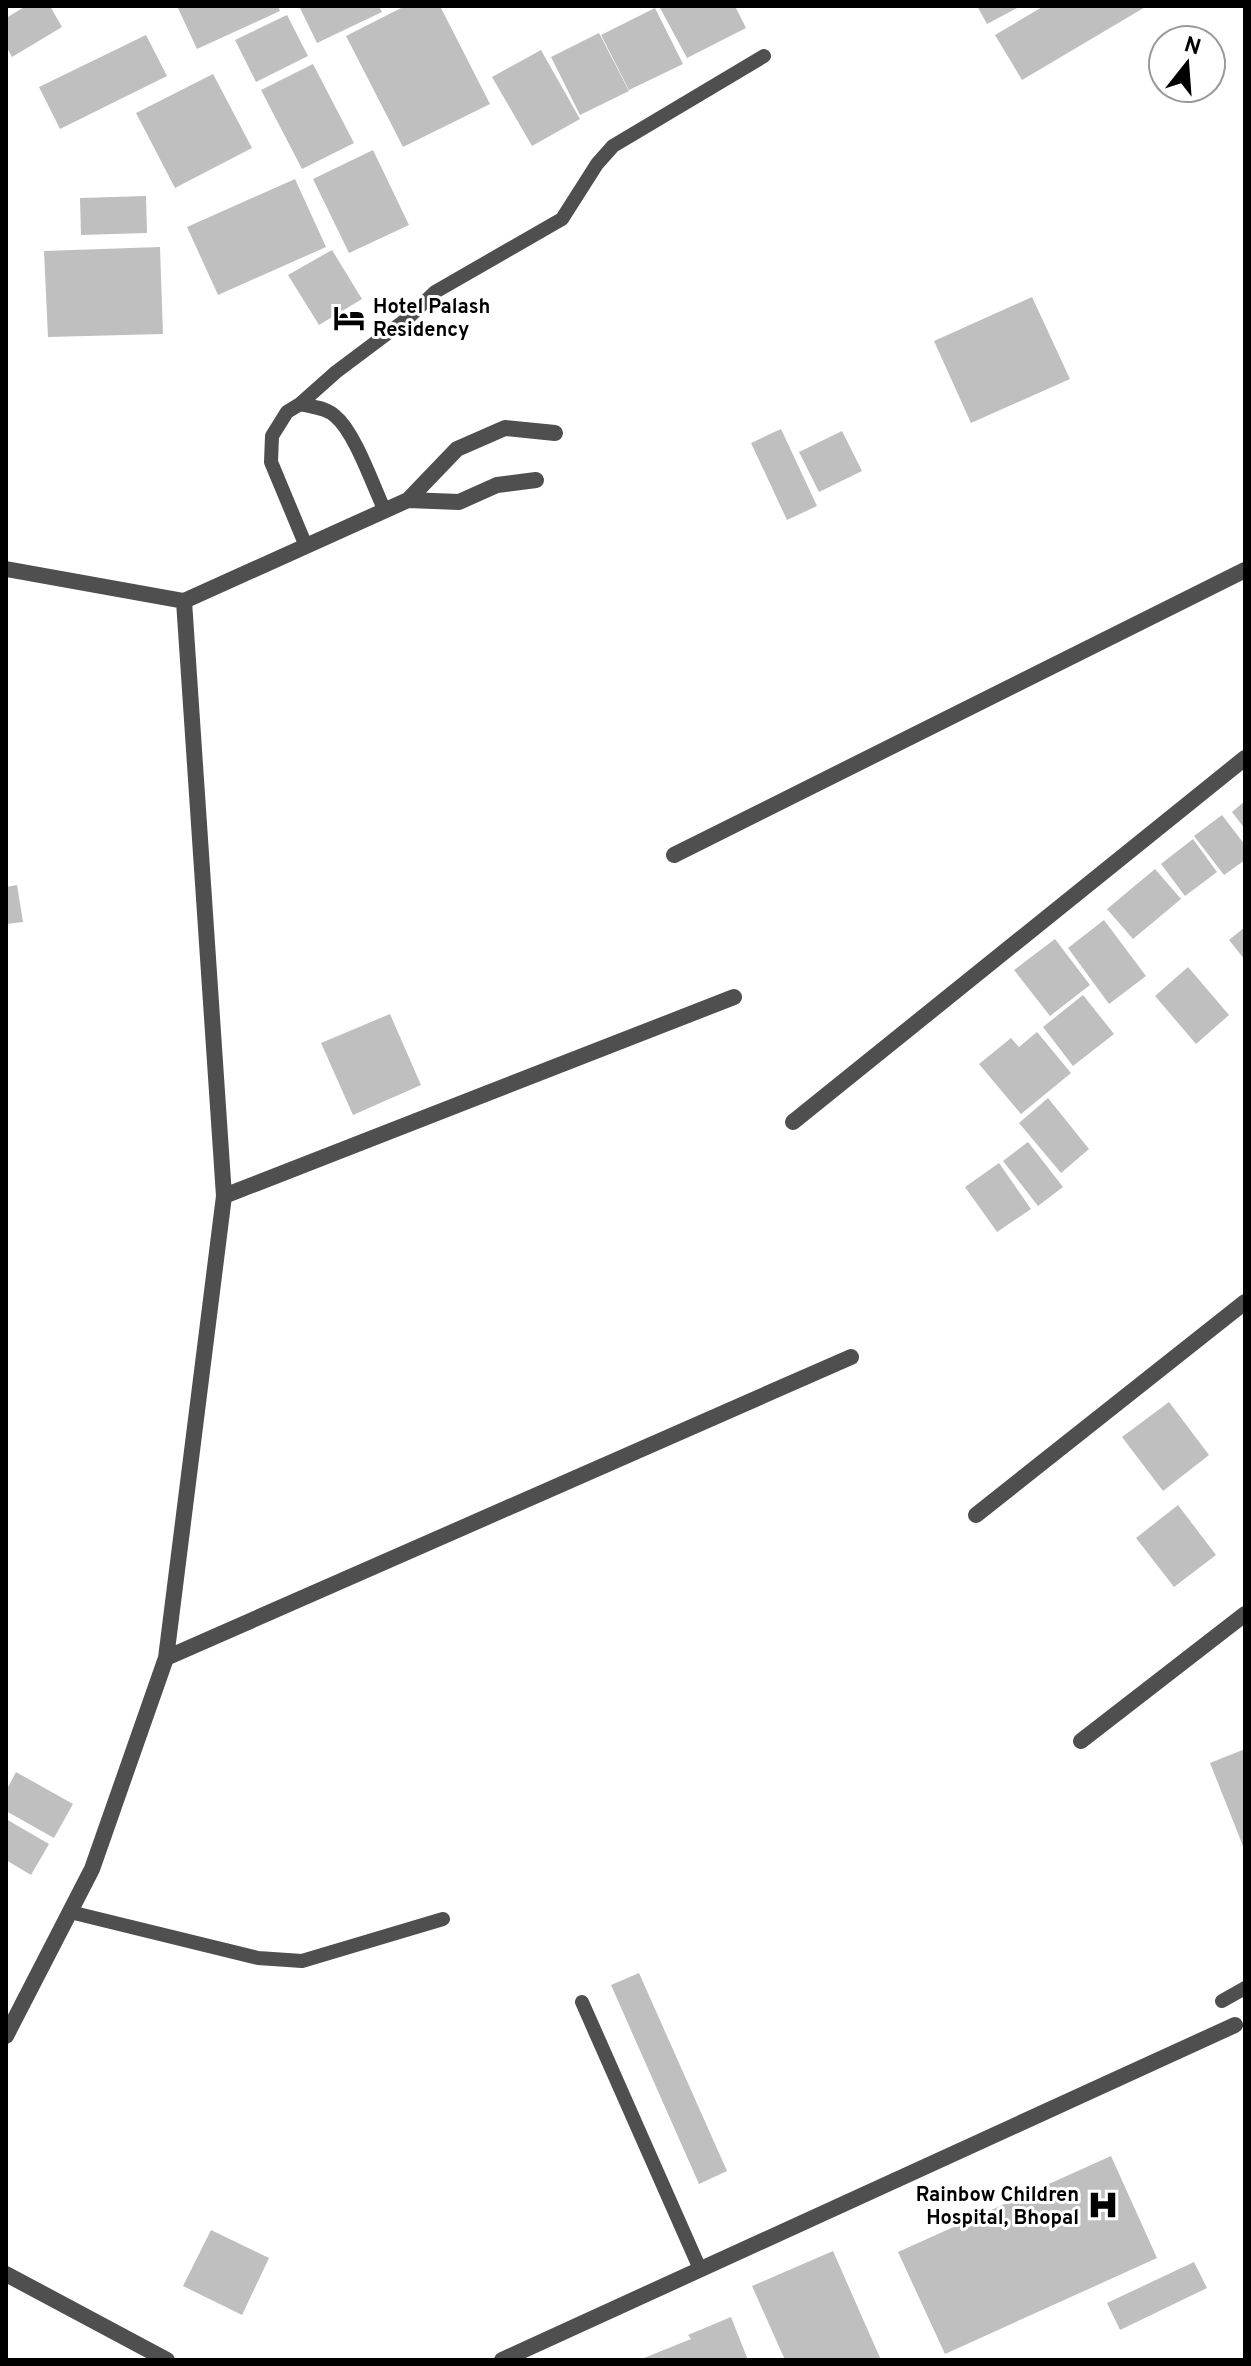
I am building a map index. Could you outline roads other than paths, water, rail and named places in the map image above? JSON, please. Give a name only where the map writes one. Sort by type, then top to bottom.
[{"type":"street","points":[[6,569],[184,601],[408,500],[457,449],[505,428],[555,433]]},
{"type":"street","points":[[408,500],[459,502],[497,485],[536,480]]},
{"type":"street","points":[[674,855],[1245,570]]},
{"type":"street","points":[[6,2036],[92,1869],[166,1658],[224,1196],[184,601]]},
{"type":"street","points":[[793,1122],[1245,758]]},
{"type":"street","points":[[224,1196],[734,997]]},
{"type":"street","points":[[976,1515],[1245,1302]]},
{"type":"street","points":[[166,1658],[851,1357]]},
{"type":"street","points":[[1081,1741],[1245,1614]]},
{"type":"street","points":[[502,2360],[1235,2025]]},
{"type":"street","points":[[6,2274],[167,2360]]},
{"type":"lane","points":[[306,546],[271,462],[272,436],[287,412],[408,318],[435,292],[562,219],[597,164],[613,146],[764,56]]},
{"type":"lane","points":[[300,404],[323,409],[336,416],[350,436],[385,511]]},
{"type":"lane","points":[[70,1912],[258,1958],[302,1961],[443,1919]]},
{"type":"lane","points":[[1222,2001],[1245,1988]]},
{"type":"lane","points":[[582,2002],[700,2269]]},
{"type":"place","name":"Hotel Palash Residency","points":[[349,318]]},
{"type":"place","name":"Rainbow Children Hospital, Bhopal","points":[[1103,2205]]}]
